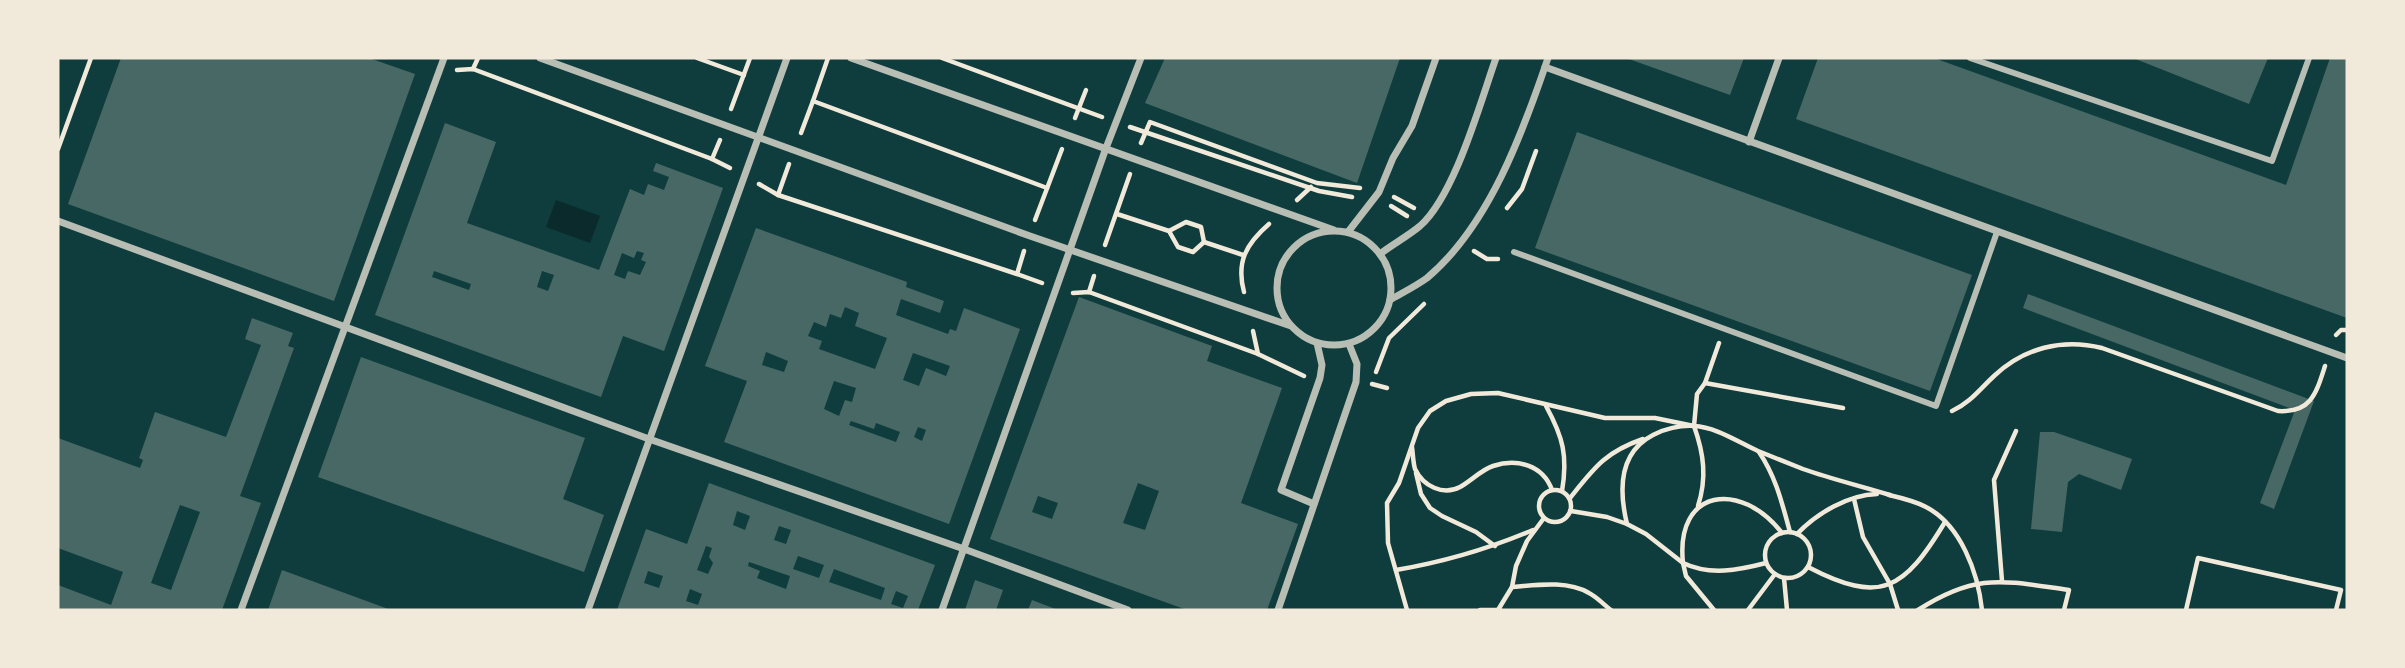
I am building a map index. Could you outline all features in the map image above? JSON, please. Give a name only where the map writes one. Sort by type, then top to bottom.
[{"type":"street","points":[[241,610],[444,58]]},
{"type":"street","points":[[540,58],[794,152],[1291,326]]},
{"type":"street","points":[[588,610],[787,58]]},
{"type":"street","points":[[851,58],[1334,230],[1348,232],[1371,244],[1388,268],[1390,300],[1385,315],[1376,328],[1363,338],[1349,344],[1333,346],[1317,343],[1291,326],[1282,312],[1277,296],[1277,280],[1282,264],[1291,250],[1318,232],[1334,230]]},
{"type":"street","points":[[942,610],[1106,148],[1141,58]]},
{"type":"street","points":[[1348,232],[1373,202],[1393,158],[1412,126],[1436,58]]},
{"type":"street","points":[[1380,254],[1422,225],[1444,195],[1496,58]]},
{"type":"street","points":[[1390,300],[1427,278],[1468,233],[1499,182],[1548,58]]},
{"type":"street","points":[[1749,142],[1779,58]]},
{"type":"street","points":[[1970,58],[2272,161],[2309,58]]},
{"type":"street","points":[[1545,67],[2347,358]]},
{"type":"street","points":[[58,221],[649,439],[964,549],[1128,610]]},
{"type":"street","points":[[1514,252],[1936,406],[1997,232]]},
{"type":"street","points":[[1314,504],[1280,490],[1320,378],[1322,365],[1317,343]]},
{"type":"street","points":[[1278,610],[1356,382],[1357,364],[1349,344]]},
{"type":"path","points":[[58,149],[91,58]]},
{"type":"path","points":[[473,69],[478,58]]},
{"type":"path","points":[[697,58],[744,75]]},
{"type":"path","points":[[828,58],[778,195],[1071,293],[1089,292],[1258,354],[1304,376]]},
{"type":"path","points":[[942,58],[1116,123],[1311,188],[1385,203],[1422,225]]},
{"type":"path","points":[[1017,274],[1047,188],[1086,90]]},
{"type":"path","points":[[813,101],[1047,188]]},
{"type":"path","points":[[1501,213],[1522,189],[1536,150]]},
{"type":"path","points":[[1258,354],[1241,280],[1244,255],[1253,237],[1317,183]]},
{"type":"path","points":[[1387,194],[1418,210]]},
{"type":"path","points":[[1117,214],[1170,231],[1178,247],[1193,252],[1203,242]]},
{"type":"path","points":[[1170,231],[1186,222],[1201,227],[1203,242]]},
{"type":"path","points":[[1203,242],[1244,255]]},
{"type":"path","points":[[1458,244],[1487,259],[1506,258]]},
{"type":"path","points":[[1467,260],[1476,245]]},
{"type":"path","points":[[1368,396],[1389,338],[1430,300]]},
{"type":"path","points":[[1714,610],[1686,576],[1683,563],[1684,537],[1704,486],[1701,445],[1694,426],[1697,394],[1705,383],[1724,329]]},
{"type":"path","points":[[1949,412],[1965,405],[1996,374],[2040,348],[2064,343],[2082,343],[2278,411],[2292,411],[2304,406],[2316,392],[2336,334],[2347,330]]},
{"type":"path","points":[[1705,383],[1843,408]]},
{"type":"path","points":[[1372,384],[1387,388]]},
{"type":"path","points":[[1407,610],[1388,542],[1387,503],[1399,483],[1418,428],[1430,411],[1446,401],[1471,394],[1498,393],[1605,418],[1655,418],[1714,431],[1806,470],[1928,508],[1945,522],[1966,553],[1982,610]]},
{"type":"path","points":[[1546,406],[1564,446],[1566,471],[1563,491]]},
{"type":"path","points":[[1570,498],[1604,458],[1620,447],[1664,429],[1694,426]]},
{"type":"path","points":[[2001,581],[1994,480],[2016,431]]},
{"type":"path","points":[[1627,524],[1622,503],[1625,464],[1633,450],[1647,438]]},
{"type":"path","points":[[1412,444],[1421,494],[1430,508],[1476,532],[1495,546]]},
{"type":"path","points":[[1757,450],[1779,488],[1790,532]]},
{"type":"path","points":[[1414,466],[1429,486],[1441,491],[1452,491],[1491,466],[1510,463],[1539,469],[1548,479],[1552,490]]},
{"type":"path","points":[[1552,490],[1563,491],[1570,498],[1571,511],[1562,522],[1551,522],[1544,518],[1540,511],[1540,500],[1552,490]]},
{"type":"path","points":[[1797,534],[1817,517],[1854,499],[1874,494],[1890,495]]},
{"type":"path","points":[[1698,506],[1716,499],[1745,502],[1764,512],[1782,533]]},
{"type":"path","points":[[1854,499],[1863,537],[1890,584],[1898,610]]},
{"type":"path","points":[[1571,511],[1627,524],[1694,568],[1729,571],[1766,563]]},
{"type":"path","points":[[1480,610],[1499,610],[1512,587],[1516,566],[1533,530],[1544,518]]},
{"type":"path","points":[[1808,567],[1837,582],[1863,588],[1878,588],[1907,573],[1924,556],[1945,522]]},
{"type":"path","points":[[1396,570],[1463,556],[1533,530]]},
{"type":"path","points":[[1790,532],[1797,534],[1809,545],[1811,552],[1808,567],[1797,576],[1784,578],[1775,575],[1766,563],[1766,548],[1775,536],[1790,532]]},
{"type":"path","points":[[2186,610],[2198,558],[2341,590],[2336,610]]},
{"type":"path","points":[[1748,610],[1775,575]]},
{"type":"path","points":[[1784,578],[1787,610]]},
{"type":"path","points":[[1918,610],[1976,583],[2001,581],[2069,590],[2064,610]]},
{"type":"path","points":[[1512,587],[1574,587],[1590,593],[1611,610]]},
{"type":"water","points":[[556,200],[600,216],[590,243],[546,227]]},
{"type":"building","points":[[121,58],[369,58],[415,74],[334,301],[68,204]]},
{"type":"building","points":[[1165,58],[1400,58],[1357,183],[1145,103]]},
{"type":"building","points":[[1626,58],[1744,58],[1730,95]]},
{"type":"building","points":[[1818,58],[1934,58],[2286,185],[2330,58],[2347,58],[2347,318],[1796,119]]},
{"type":"building","points":[[2133,58],[2268,58],[2249,104]]},
{"type":"building","points":[[445,123],[496,142],[467,223],[599,270],[630,189],[644,195],[648,184],[664,190],[669,177],[653,171],[656,163],[723,188],[664,351],[623,336],[601,397],[375,315]],"holes":[[[637,251],[644,253],[641,260],[646,262],[640,275],[628,271],[625,279],[614,275],[622,253],[634,258]],[[434,271],[471,284],[469,290],[432,277]],[[542,271],[554,275],[548,291],[537,287]]]},
{"type":"building","points":[[1577,132],[1972,275],[1930,391],[1535,248]]},
{"type":"building","points":[[756,228],[907,282],[906,287],[944,301],[940,313],[901,299],[896,315],[948,334],[950,329],[956,331],[964,308],[1020,329],[949,524],[724,442],[747,381],[705,366]],"holes":[[[845,307],[859,313],[855,326],[887,338],[875,369],[819,349],[822,341],[808,336],[814,322],[826,327],[830,314],[841,318]],[[766,352],[788,361],[784,372],[762,365]],[[913,353],[950,366],[946,376],[926,368],[919,386],[903,380]],[[834,381],[856,388],[852,402],[845,400],[839,416],[824,409]],[[851,421],[874,429],[876,423],[900,432],[896,442],[849,425]],[[918,427],[926,430],[922,441],[914,437]]]},
{"type":"building","points":[[2028,294],[2314,401],[2274,509],[2260,503],[2295,410],[2023,308]]},
{"type":"building","points":[[1079,297],[1212,346],[1207,361],[1282,388],[1241,503],[1298,524],[1267,610],[1187,610],[990,539]],"holes":[[[1138,483],[1159,491],[1145,530],[1123,523]],[[1038,496],[1058,503],[1052,519],[1032,512]]]},
{"type":"building","points":[[252,318],[293,333],[288,346],[294,348],[240,496],[261,503],[222,610],[58,610],[58,585],[111,605],[123,572],[58,548],[58,438],[140,468],[143,460],[139,458],[155,412],[226,437],[261,345],[245,339]],"holes":[[[180,505],[200,512],[171,590],[151,583]]]},
{"type":"building","points":[[361,357],[585,438],[563,499],[604,515],[584,572],[318,477]]},
{"type":"building","points":[[2040,432],[2054,432],[2132,459],[2121,490],[2079,474],[2068,482],[2062,532],[2031,529]]},
{"type":"building","points":[[709,483],[935,565],[918,610],[617,610],[646,529],[687,544]],"holes":[[[737,511],[750,516],[745,530],[733,525]],[[779,526],[791,530],[786,544],[774,540]],[[706,546],[712,548],[709,557],[713,563],[708,574],[697,570]],[[798,556],[824,565],[819,578],[793,569]],[[749,562],[790,576],[786,589],[757,578],[760,571],[748,566]],[[834,569],[885,588],[881,600],[829,582]],[[648,571],[663,576],[659,588],[644,583]],[[690,589],[702,594],[698,605],[686,601]],[[896,591],[908,596],[903,608],[891,604]]]},
{"type":"building","points":[[282,570],[391,610],[268,610]]},
{"type":"building","points":[[975,580],[1003,590],[996,610],[965,610]]},
{"type":"building","points":[[1032,600],[1058,610],[1028,610]]}]
